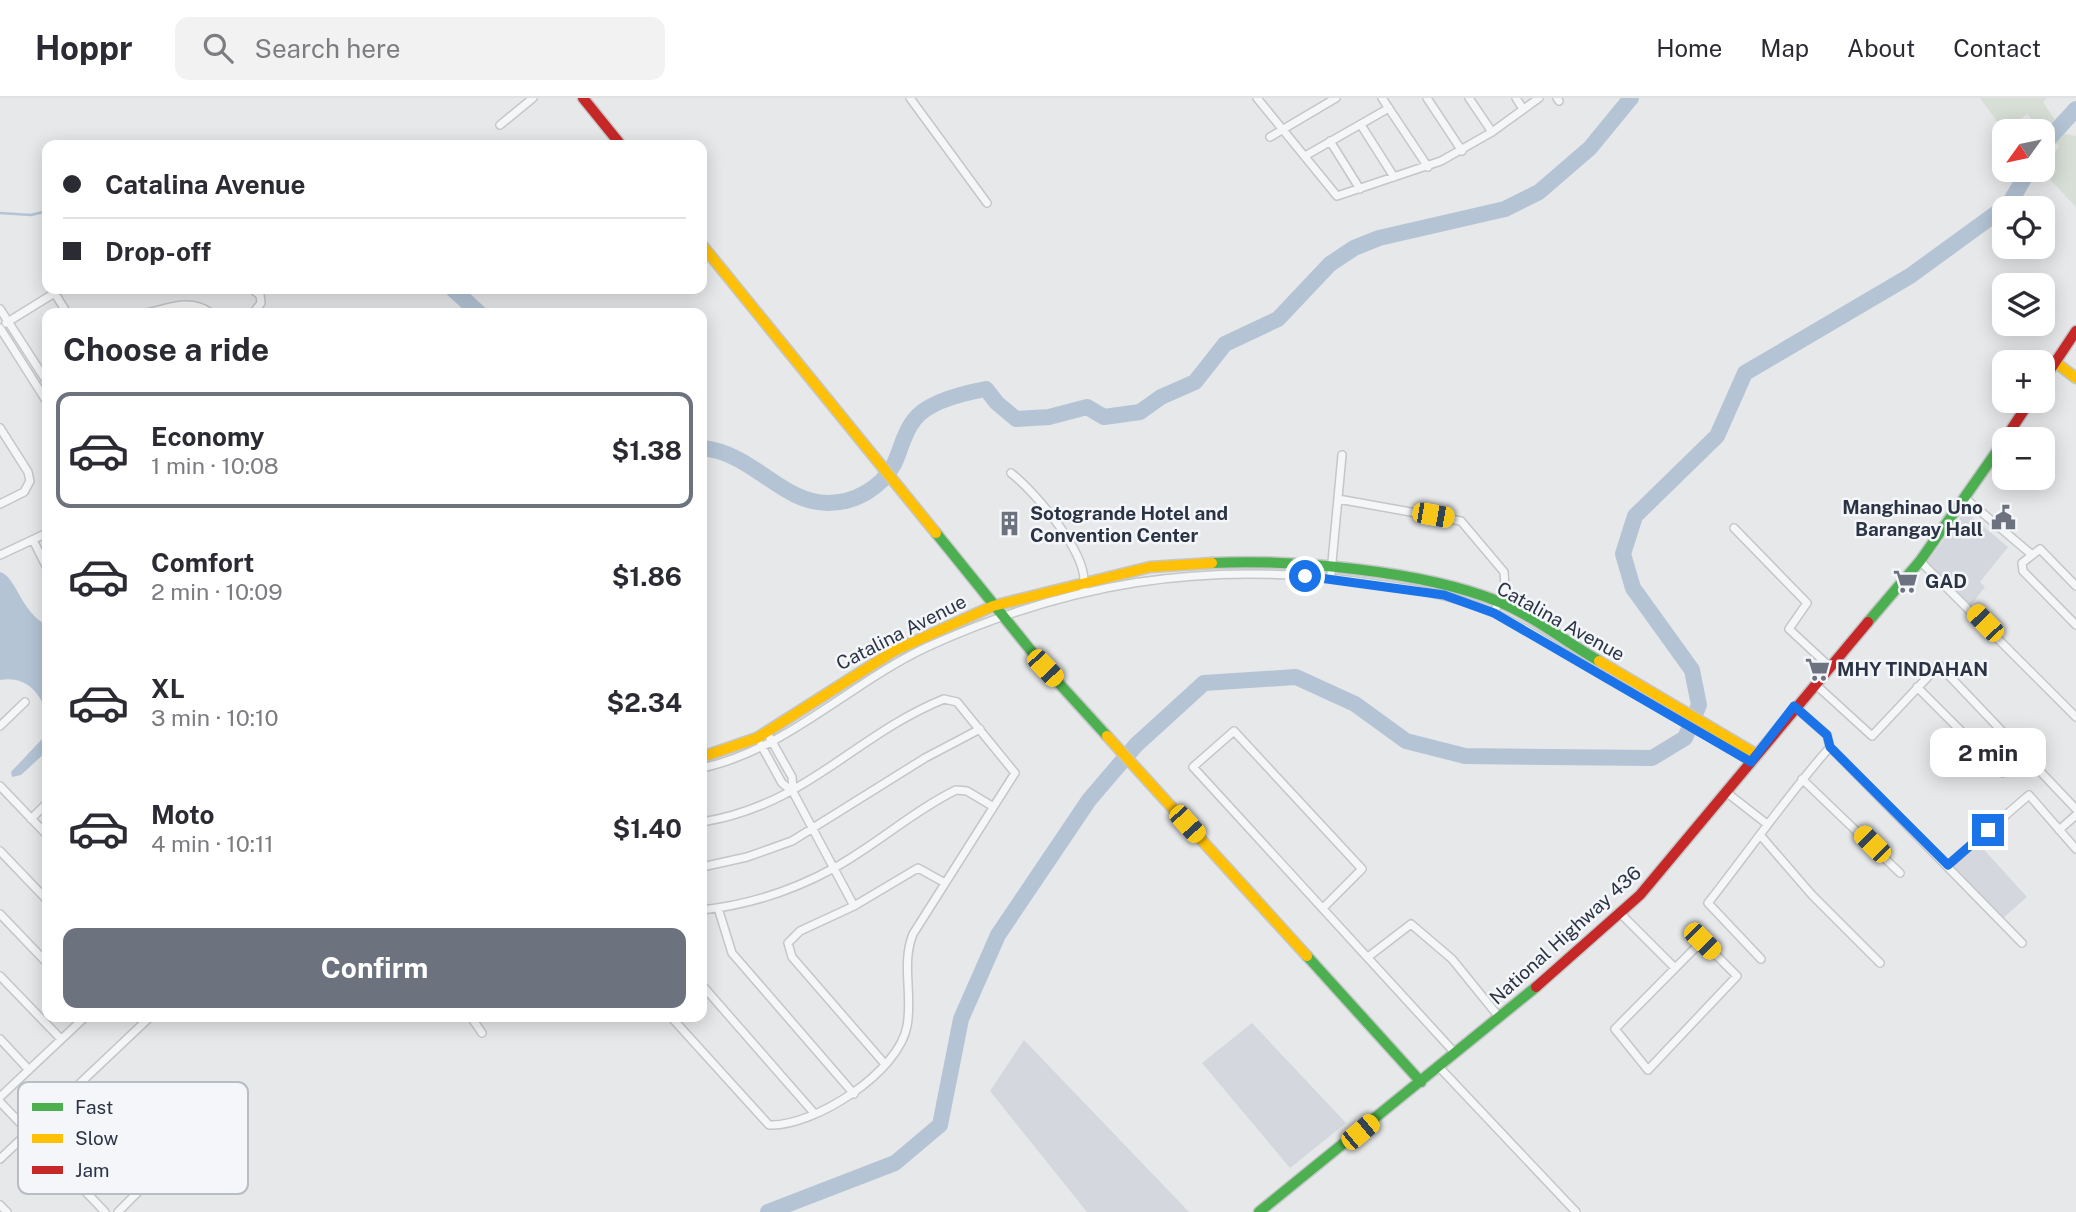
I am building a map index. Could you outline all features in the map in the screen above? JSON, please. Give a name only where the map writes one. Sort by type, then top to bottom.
[{"type":"main road","points":[[583,98],[617,140]]},
{"type":"main road","points":[[707,252],[1001,616],[1421,1082]]},
{"type":"main road","points":[[2076,331],[2055,362],[2076,378]]},
{"type":"main road","name":"National Highway 436","points":[[1259,1212],[1421,1082],[1621,914],[1671,861],[1794,706],[1920,561],[1992,459]]},
{"type":"main road","name":"Catalina Avenue","points":[[707,756],[759,743],[830,688],[894,651],[993,606],[1083,587],[1150,567],[1255,561],[1447,585],[1496,608],[1753,758]]},
{"type":"street","points":[[500,125],[533,98]]},
{"type":"street","points":[[910,98],[987,203]]},
{"type":"street","points":[[1270,137],[1336,98]]},
{"type":"street","points":[[1382,98],[1428,167]]},
{"type":"street","points":[[1427,98],[1462,151]]},
{"type":"street","points":[[1469,98],[1492,132]]},
{"type":"street","points":[[1516,98],[1523,109]]},
{"type":"street","points":[[1258,99],[1337,196],[1428,167],[1462,151],[1539,98]]},
{"type":"street","points":[[1305,156],[1388,108]]},
{"type":"street","points":[[1361,125],[1394,177]]},
{"type":"street","points":[[1330,141],[1360,189]]},
{"type":"street","points":[[42,394],[0,328],[53,294]]},
{"type":"street","points":[[167,308],[183,304],[201,308]]},
{"type":"street","points":[[0,309],[42,374]]},
{"type":"street","points":[[0,428],[28,472],[30,481],[23,492],[0,505]]},
{"type":"street","points":[[1331,572],[1342,455]]},
{"type":"street","points":[[1011,473],[1054,516],[1083,587]]},
{"type":"street","points":[[1338,499],[1461,522],[1504,572],[1505,588],[1496,608]]},
{"type":"street","points":[[1966,499],[2031,554]]},
{"type":"street","points":[[1734,528],[1807,603],[1789,629],[1830,667]]},
{"type":"street","points":[[0,555],[42,536]]},
{"type":"street","points":[[34,542],[42,558]]},
{"type":"street","points":[[2076,586],[2040,549],[2022,563],[2023,571],[2076,625]]},
{"type":"street","points":[[1920,561],[2076,717]]},
{"type":"street","name":"Catalina Avenue","points":[[769,736],[925,648],[1001,616],[1083,587]]},
{"type":"street","points":[[1815,684],[1872,736],[1939,665],[2024,751],[2076,809]]},
{"type":"street","points":[[1917,687],[2003,773]]},
{"type":"street","points":[[676,1022],[769,1125],[778,1126],[814,1114],[854,1094],[900,1043],[907,1025],[910,941],[1015,773],[957,702],[944,699],[899,723],[793,792],[756,808],[707,821]]},
{"type":"street","points":[[0,726],[25,702]]},
{"type":"street","points":[[1794,706],[1827,735],[1830,747],[2022,943]]},
{"type":"street","points":[[707,866],[770,850],[813,830],[915,764],[980,729]]},
{"type":"street","points":[[1323,908],[1362,869],[1234,731],[1193,767],[1455,1053]]},
{"type":"street","points":[[769,736],[792,777],[793,792]]},
{"type":"street","points":[[759,743],[782,783],[793,792],[854,906]]},
{"type":"street","name":"Catalina Avenue","points":[[707,766],[759,743]]},
{"type":"street","points":[[1761,959],[1708,903],[1802,779],[1830,747]]},
{"type":"street","points":[[1802,779],[1900,873]]},
{"type":"street","points":[[0,786],[42,830]]},
{"type":"street","points":[[707,909],[778,892],[834,868],[956,790],[967,791],[992,806]]},
{"type":"street","points":[[1726,792],[1767,824]]},
{"type":"street","points":[[1948,865],[2029,795],[2076,849]]},
{"type":"street","points":[[31,818],[42,808]]},
{"type":"street","points":[[2059,830],[2076,815]]},
{"type":"street","points":[[1761,836],[1812,895],[1880,963]]},
{"type":"street","points":[[0,851],[42,895]]},
{"type":"street","points":[[884,1063],[788,950],[788,943],[794,934],[854,906],[918,868],[945,883]]},
{"type":"street","points":[[718,908],[732,953],[854,1094]]},
{"type":"street","points":[[0,914],[42,958]]},
{"type":"street","points":[[1621,914],[1675,968]]},
{"type":"street","points":[[1368,957],[1411,924],[1452,959],[1499,1017]]},
{"type":"street","points":[[1702,941],[1737,976],[1648,1070],[1615,1029],[1675,968],[1702,941]]},
{"type":"street","points":[[0,975],[42,1019]]},
{"type":"street","points":[[707,991],[814,1114]]},
{"type":"street","points":[[45,1022],[61,1039]]},
{"type":"street","points":[[18,1119],[0,1099],[80,1022]]},
{"type":"street","points":[[82,1082],[145,1022]]},
{"type":"street","points":[[475,1022],[482,1032]]},
{"type":"street","points":[[0,1039],[29,1070]]},
{"type":"street","points":[[1439,1067],[1576,1212]]},
{"type":"street","points":[[0,1159],[18,1142]]},
{"type":"street","points":[[88,1194],[105,1212]]},
{"type":"street","points":[[118,1212],[136,1194]]},
{"type":"street","points":[[0,1205],[7,1212]]},
{"type":"shaded area","points":[[1980,98],[2047,98],[2043,102],[2054,119],[2032,119],[2027,114],[2020,119],[1995,119]]},
{"type":"shaded area","points":[[2055,120],[2064,134],[2076,136],[2076,207],[2052,182],[2055,182],[2055,152],[2059,146],[2055,142]]},
{"type":"shaded area","points":[[1965,511],[2008,547],[1980,582],[1985,587],[1971,605],[1926,564]]},
{"type":"shaded area","points":[[1977,842],[2027,897],[2002,919],[1952,865]]},
{"type":"shaded area","points":[[1252,1023],[1346,1123],[1290,1168],[1202,1063]]},
{"type":"shaded area","points":[[1024,1040],[1189,1212],[1087,1212],[990,1091]]},
{"type":"water","points":[[0,572],[6,575],[31,612],[42,622],[42,702],[26,684],[10,679],[0,680]]},
{"type":"water","points":[[42,739],[42,756],[21,775],[12,777],[11,772]]},
{"type":"waterway","points":[[707,449],[737,459],[795,495],[828,503],[857,497],[875,487],[889,473],[910,425],[920,413],[957,396],[986,389],[997,403],[1016,419],[1049,417],[1087,407],[1104,417],[1140,412],[1161,397],[1195,382],[1225,344],[1278,319],[1330,264],[1354,248],[1379,238],[1505,209],[1539,192],[1590,148],[1631,98]]},
{"type":"waterway","points":[[2055,132],[2076,109]]},
{"type":"waterway","points":[[768,1212],[895,1163],[940,1125],[961,1019],[998,935],[1089,800],[1136,745],[1204,683],[1296,677],[1355,704],[1406,741],[1465,756],[1652,758],[1685,738],[1699,705],[1692,670],[1633,588],[1623,554],[1635,516],[1717,436],[1745,373],[1910,276],[2009,204],[2022,182]]},
{"type":"waterway","points":[[0,213],[31,215],[42,212]]},
{"type":"waterway","points":[[458,294],[474,308]]},
{"type":"traffic: fast","points":[[1868,622],[1920,561],[1992,458]]},
{"type":"traffic: fast","points":[[936,533],[1045,668],[1107,736]]},
{"type":"traffic: fast","points":[[1212,563],[1318,565],[1432,582],[1467,591],[1510,607],[1599,661]]},
{"type":"traffic: fast","points":[[1307,956],[1421,1082]]},
{"type":"traffic: fast","points":[[1259,1212],[1536,987]]},
{"type":"traffic: slow","points":[[707,251],[936,533]]},
{"type":"traffic: slow","points":[[2055,362],[2076,378]]},
{"type":"traffic: slow","points":[[707,755],[757,738],[894,651],[993,606],[1150,567],[1212,563]]},
{"type":"traffic: slow","points":[[1599,661],[1756,754]]},
{"type":"traffic: slow","points":[[1107,736],[1307,956]]},
{"type":"traffic: jam","points":[[583,98],[617,140]]},
{"type":"traffic: jam","points":[[2055,362],[2076,331]]},
{"type":"traffic: jam","points":[[2013,427],[2022,413]]},
{"type":"traffic: jam","points":[[1536,987],[1640,895],[1868,622]]},
{"type":"place","name":"Manghinao Uno Barangay Hall","points":[[2003,518]]},
{"type":"place","name":"Sotogrande Hotel and Convention Center","points":[[1010,524]]},
{"type":"place","name":"GAD","points":[[1905,581]]},
{"type":"place","name":"MHY TINDAHAN","points":[[1817,669]]},
{"type":"route","points":[[1305,576],[1331,577],[1444,595],[1494,613],[1751,762],[1794,706],[1827,735],[1830,747],[1948,865],[1988,830]]}]
